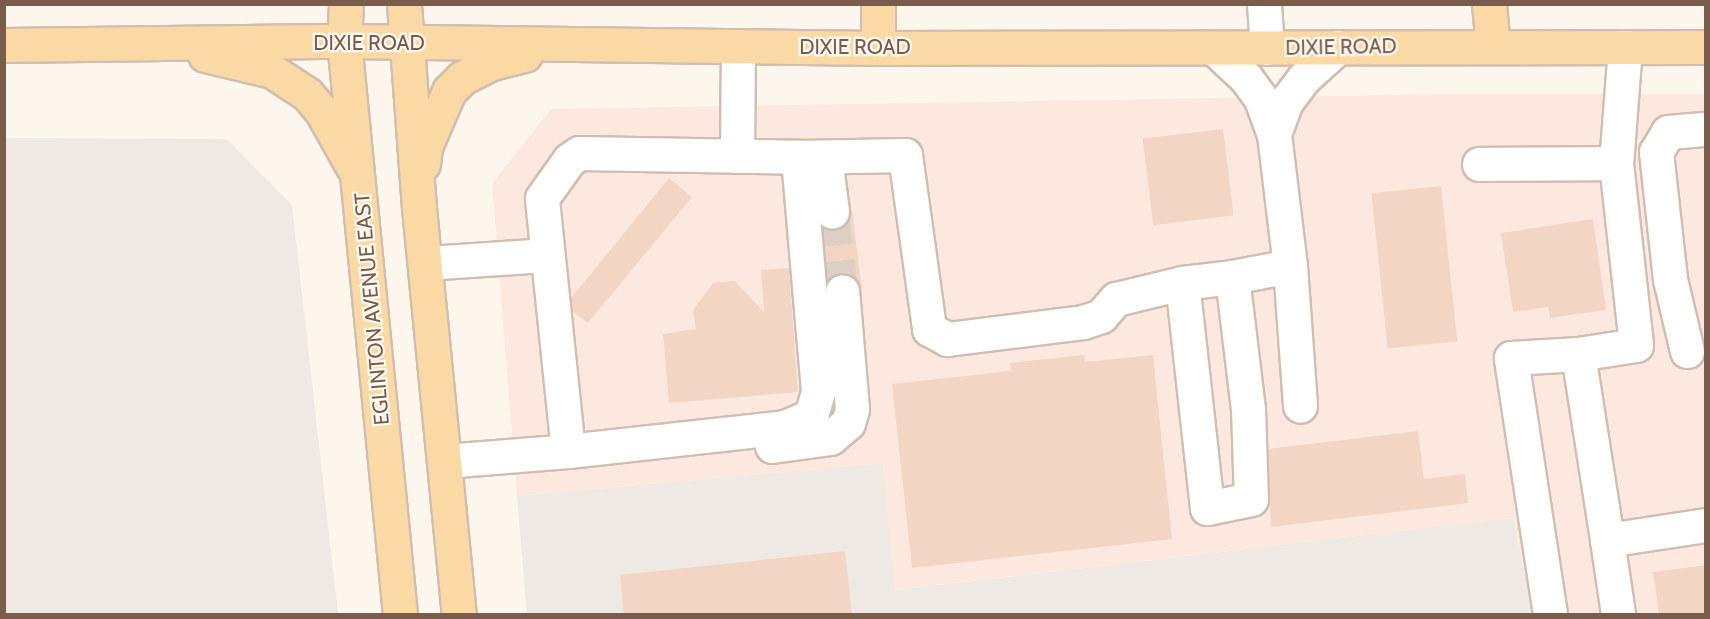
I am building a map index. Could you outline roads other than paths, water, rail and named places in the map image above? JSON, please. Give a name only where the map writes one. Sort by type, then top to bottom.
[{"type":"main road","name":"EGLINTON AVENUE EAST","points":[[346,4],[344,41],[360,178],[400,615]]},
{"type":"main road","points":[[404,4],[419,208],[446,461],[459,615]]},
{"type":"main road","points":[[878,4],[878,48]]},
{"type":"main road","points":[[1489,4],[1492,47]]},
{"type":"main road","name":"DIXIE ROAD","points":[[4,45],[344,41],[561,47],[1706,47]]},
{"type":"main road","points":[[150,43],[272,71],[290,83],[321,110],[360,178]]},
{"type":"main road","points":[[419,208],[425,147],[449,91],[462,78],[492,63],[561,47]]},
{"type":"lane","points":[[1264,4],[1267,48]]},
{"type":"lane","points":[[737,156],[738,46]]},
{"type":"lane","points":[[1274,134],[1285,103],[1299,84],[1338,47]]},
{"type":"lane","points":[[1626,47],[1616,163],[1636,345]]},
{"type":"lane","points":[[1214,48],[1246,78],[1261,99],[1274,134],[1290,266],[1300,406]]},
{"type":"lane","points":[[1550,615],[1511,358],[1578,354],[1636,345],[1696,350],[1671,279],[1656,152],[1668,132],[1706,129]]},
{"type":"lane","points":[[578,450],[547,255],[542,198],[569,160],[579,153],[812,157],[905,155],[928,329],[947,339],[1083,322],[1101,316],[1116,299],[1182,283],[1232,277],[1290,266]]},
{"type":"lane","points":[[812,157],[832,212]]},
{"type":"lane","points":[[446,461],[578,450],[785,427],[806,420],[815,411],[818,398],[813,336],[812,157]]},
{"type":"lane","points":[[1479,164],[1616,163]]},
{"type":"lane","points":[[426,263],[547,255]]},
{"type":"lane","points":[[1182,283],[1207,508],[1251,499],[1248,409],[1232,277]]},
{"type":"lane","points":[[578,450],[608,459],[626,460],[830,438],[844,429],[851,415],[842,291]]},
{"type":"lane","points":[[813,336],[849,369]]},
{"type":"lane","points":[[1578,354],[1618,615]]},
{"type":"lane","points":[[1607,540],[1706,525]]},
{"type":"tunnel","points":[[832,212],[842,291]]}]
